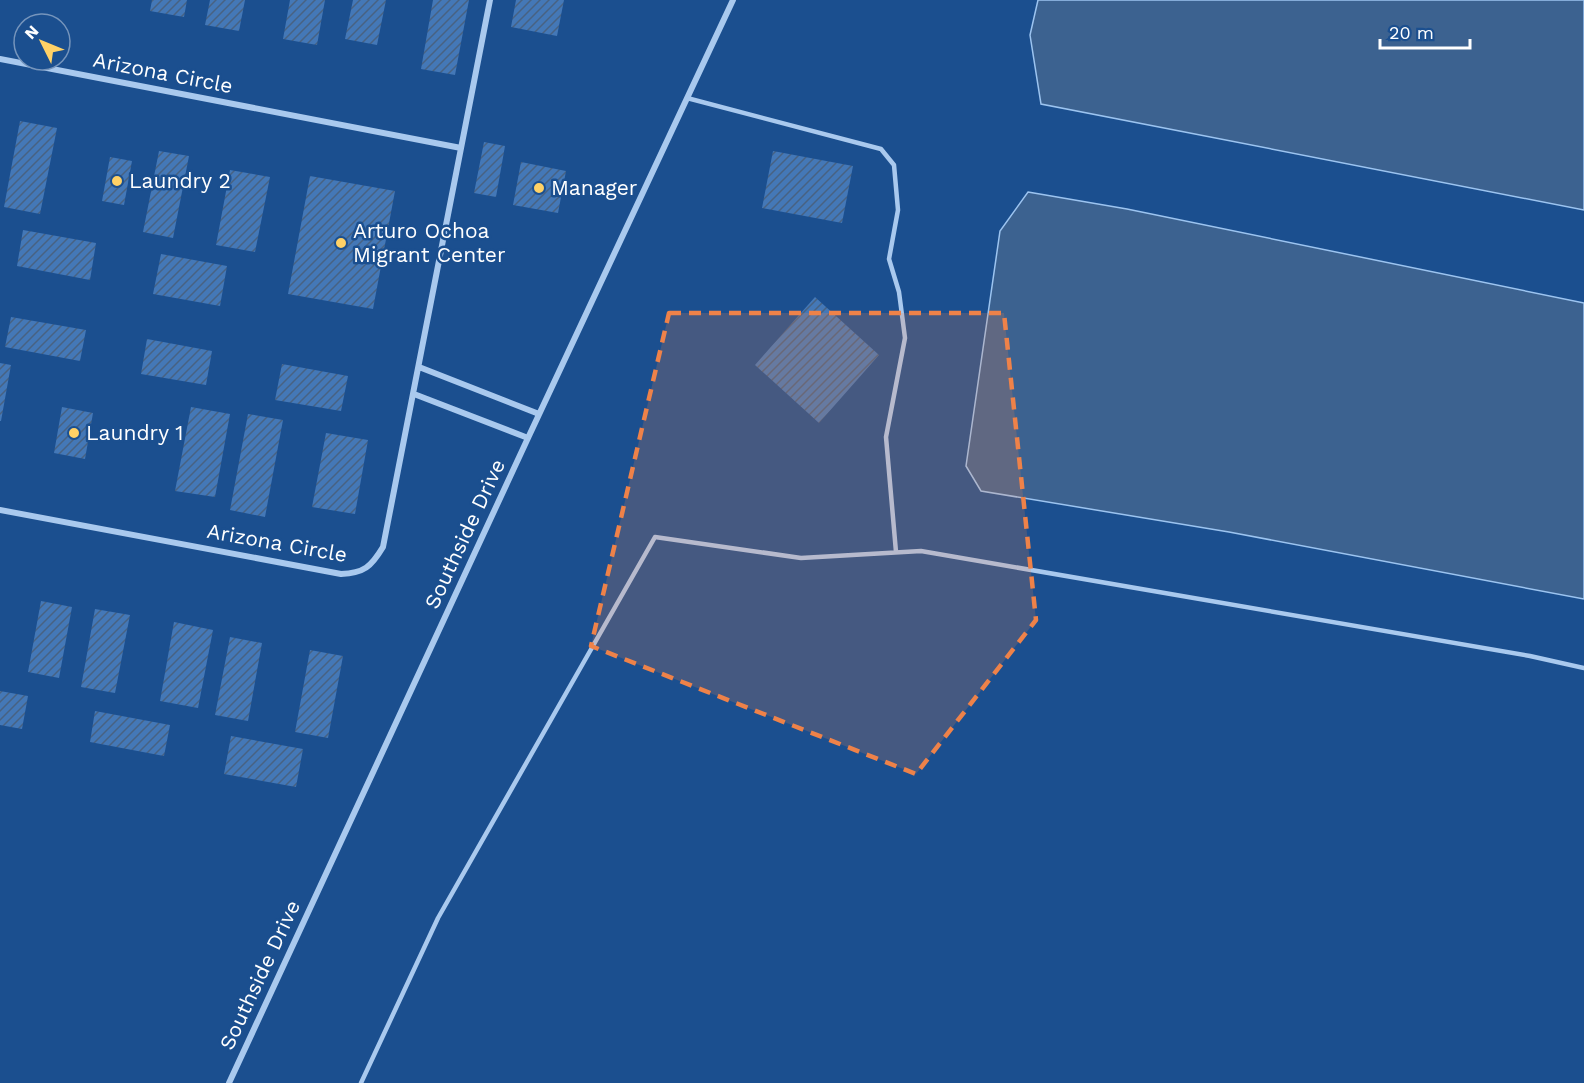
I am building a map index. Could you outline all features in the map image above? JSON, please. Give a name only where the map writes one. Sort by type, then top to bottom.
[{"type":"street","name":"Arizona Circle","points":[[0,510],[341,574],[359,573],[374,561],[383,547],[490,0]]},
{"type":"street","name":"Southside Drive","points":[[228,1083],[733,0]]},
{"type":"street","name":"Arizona Circle","points":[[0,59],[461,148]]},
{"type":"street","points":[[419,367],[539,414]]},
{"type":"street","points":[[414,394],[528,438]]},
{"type":"lane","points":[[687,98],[881,149],[894,165],[898,210],[889,259],[898,292],[905,338],[886,437],[896,552]]},
{"type":"lane","points":[[361,1083],[438,918],[655,537],[801,558],[921,551],[1518,654],[1584,668]]},
{"type":"highlighted area","points":[[669,313],[1004,313],[1036,620],[916,774],[591,646]]},
{"type":"water","points":[[1038,0],[1584,0],[1584,210],[1041,104],[1030,35]]},
{"type":"water","points":[[1028,192],[1127,209],[1584,303],[1584,599],[1229,532],[981,491],[966,466],[1000,231]]},
{"type":"building","points":[[152,0],[187,0],[184,17],[150,11]]},
{"type":"building","points":[[210,0],[245,0],[239,31],[205,25]]},
{"type":"building","points":[[290,0],[325,0],[317,45],[283,39]]},
{"type":"building","points":[[353,0],[386,0],[377,45],[345,39]]},
{"type":"building","points":[[433,0],[469,0],[455,75],[421,69]]},
{"type":"building","points":[[516,0],[564,0],[557,36],[511,27]]},
{"type":"building","points":[[20,121],[57,128],[40,214],[4,207]]},
{"type":"building","points":[[484,142],[505,146],[496,197],[474,193]]},
{"type":"building","points":[[159,151],[189,156],[173,238],[143,232]]},
{"type":"building","points":[[773,151],[853,166],[842,223],[762,208]]},
{"type":"building","name":"Laundry 2","points":[[110,157],[132,161],[124,205],[102,201]]},
{"type":"building","name":"Manager","points":[[521,162],[566,171],[558,213],[513,205]]},
{"type":"building","points":[[230,170],[270,177],[255,252],[216,245]]},
{"type":"building","name":"Arturo Ochoa Migrant Center","points":[[310,176],[395,191],[373,309],[288,294]]},
{"type":"building","points":[[23,230],[96,243],[90,280],[17,266]]},
{"type":"building","points":[[161,254],[227,266],[220,306],[153,294]]},
{"type":"building","points":[[815,297],[879,355],[819,423],[755,365]]},
{"type":"building","points":[[11,317],[86,330],[80,361],[5,347]]},
{"type":"building","points":[[147,339],[212,351],[206,385],[141,374]]},
{"type":"building","points":[[0,363],[11,365],[1,421],[0,421]]},
{"type":"building","points":[[282,364],[348,376],[341,411],[275,400]]},
{"type":"building","name":"Laundry 1","points":[[62,407],[93,413],[85,459],[54,453]]},
{"type":"building","points":[[191,407],[230,414],[215,497],[175,491]]},
{"type":"building","points":[[248,414],[283,420],[265,517],[230,510]]},
{"type":"building","points":[[326,433],[368,440],[355,514],[312,507]]},
{"type":"building","points":[[41,601],[72,607],[59,678],[28,672]]},
{"type":"building","points":[[95,609],[130,615],[115,693],[81,687]]},
{"type":"building","points":[[174,622],[213,630],[198,708],[160,701]]},
{"type":"building","points":[[230,637],[262,643],[248,721],[215,715]]},
{"type":"building","points":[[310,650],[343,656],[328,738],[295,732]]},
{"type":"building","points":[[0,691],[28,696],[22,729],[0,725]]},
{"type":"building","points":[[95,711],[170,725],[164,756],[90,742]]},
{"type":"building","points":[[231,736],[303,749],[296,787],[224,774]]},
{"type":"place","name":"Laundry 2","points":[[117,181]]},
{"type":"place","name":"Manager","points":[[539,188]]},
{"type":"place","name":"Arturo Ochoa Migrant Center","points":[[341,243]]},
{"type":"place","name":"Laundry 1","points":[[74,433]]}]
